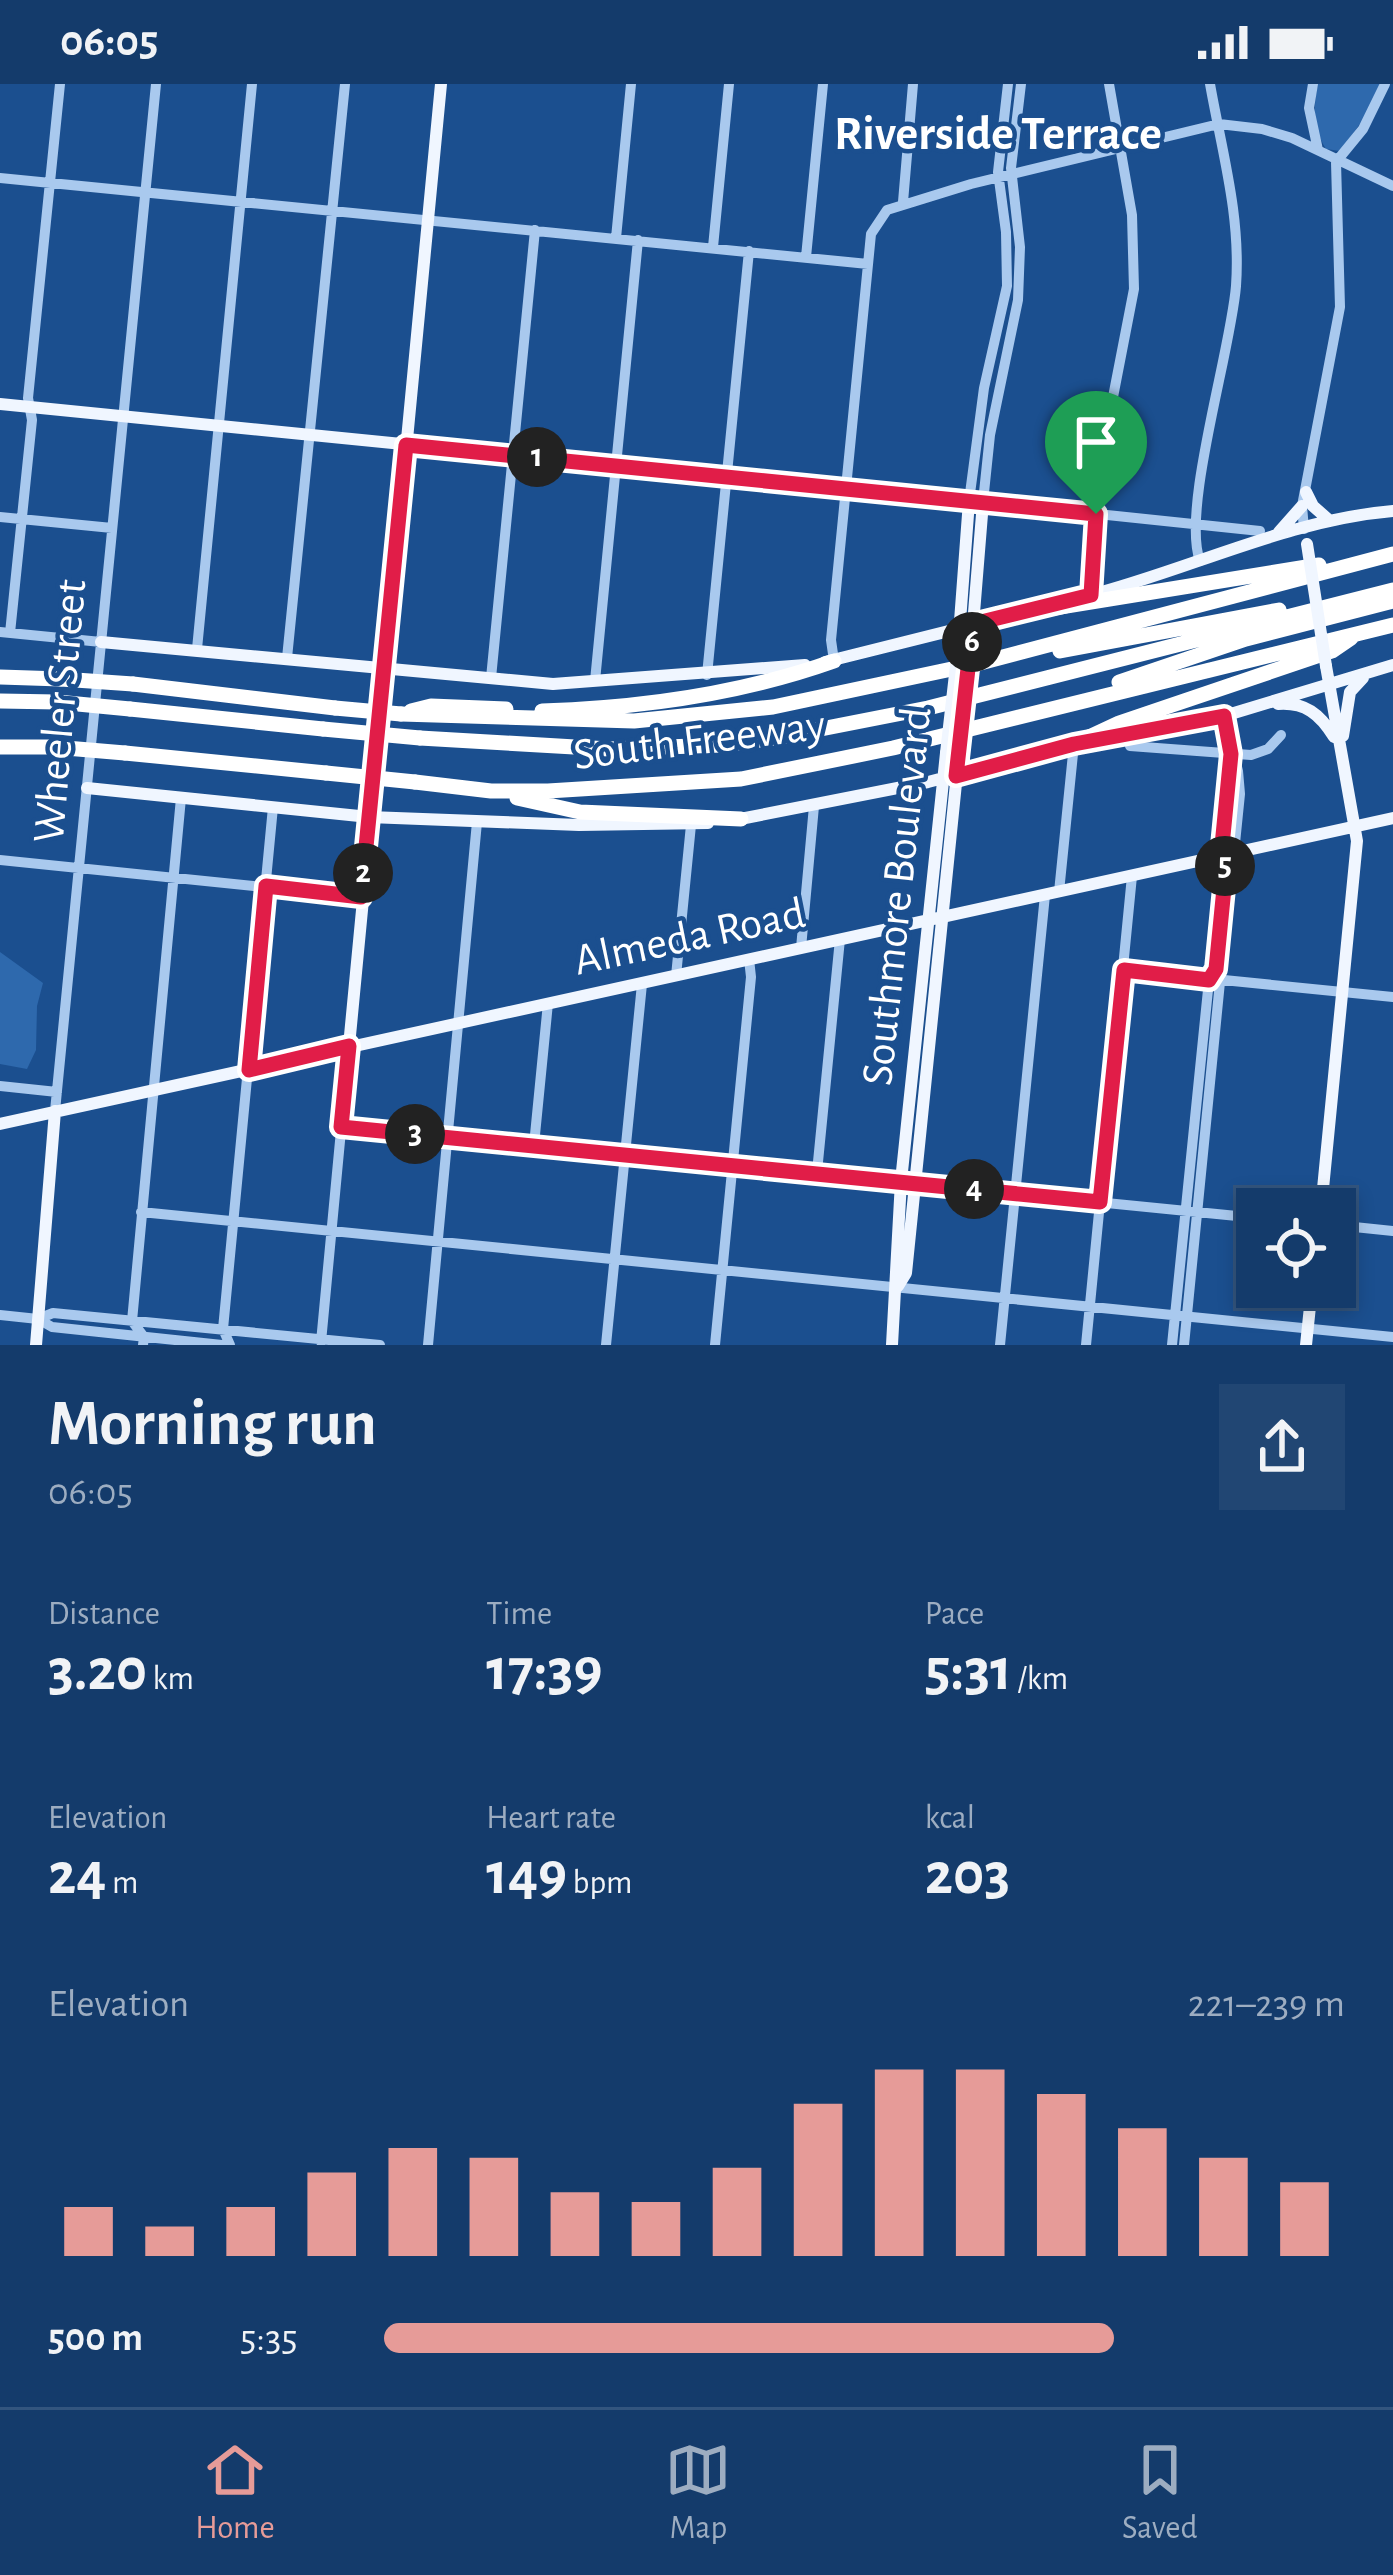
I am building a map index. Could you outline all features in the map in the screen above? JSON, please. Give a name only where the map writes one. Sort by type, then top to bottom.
[{"type":"highway","points":[[1018,614],[1393,553]]},
{"type":"highway","name":"South Freeway","points":[[0,675],[133,684],[401,714],[430,711],[634,721],[702,717],[838,695],[970,654],[1393,553]]},
{"type":"highway","points":[[970,654],[1122,641],[1393,586]]},
{"type":"highway","points":[[0,701],[57,702],[420,738],[609,749],[722,745],[928,708],[1393,586]]},
{"type":"highway","points":[[973,727],[1246,639],[1393,601]]},
{"type":"highway","name":"South Freeway","points":[[0,746],[125,753],[491,791],[648,788],[813,766],[1393,625]]},
{"type":"highway","points":[[1074,744],[1120,723],[1332,651],[1357,634]]},
{"type":"highway","points":[[430,711],[609,707],[746,686],[833,661]]},
{"type":"highway","points":[[491,791],[580,812],[741,819]]},
{"type":"main road","points":[[349,1046],[441,84]]},
{"type":"main road","points":[[0,404],[976,502]]},
{"type":"main road","points":[[1278,534],[1304,499],[1330,521]]},
{"type":"main road","name":"Southmore Boulevard","points":[[966,626],[973,592],[976,502]]},
{"type":"main road","name":"Southmore Boulevard","points":[[892,1345],[897,1288],[906,1273],[908,1182],[950,777],[970,654],[966,626],[976,502]]},
{"type":"main road","points":[[101,642],[553,684],[707,675],[833,661],[1091,595],[1278,534],[1306,536],[1330,521],[1393,512]]},
{"type":"main road","points":[[1306,536],[1357,842],[1323,1188]]},
{"type":"main road","points":[[973,592],[986,612],[1000,618]]},
{"type":"main road","points":[[87,788],[369,817],[691,825],[814,806],[1074,744],[1224,716],[1393,665]]},
{"type":"main road","points":[[1341,752],[1351,692],[1370,672]]},
{"type":"main road","points":[[1259,706],[1287,703],[1309,709],[1322,718],[1341,752]]},
{"type":"main road","name":"Southmore Boulevard","points":[[934,920],[939,813],[950,777]]},
{"type":"main road","points":[[904,787],[932,795],[939,813]]},
{"type":"main road","name":"Almeda Road","points":[[0,1124],[1052,893],[1227,860],[1393,818]]},
{"type":"main road","name":"Wheeler Street","points":[[36,1345],[56,1111]]},
{"type":"main road","points":[[1306,1345],[1310,1308]]},
{"type":"street","points":[[60,84],[27,406],[32,420],[5,632],[101,642]]},
{"type":"street","name":"Wheeler Street","points":[[56,1111],[156,84]]},
{"type":"street","points":[[197,649],[252,84]]},
{"type":"street","points":[[287,658],[345,84]]},
{"type":"street","points":[[616,238],[631,84]]},
{"type":"street","points":[[712,247],[729,84]]},
{"type":"street","points":[[806,257],[823,84]]},
{"type":"street","points":[[903,202],[913,84]]},
{"type":"street","name":"Southmore Boulevard","points":[[976,502],[1005,331],[1008,84]]},
{"type":"street","name":"Southmore Boulevard","points":[[1005,176],[1021,84]]},
{"type":"street","points":[[1091,595],[1106,433],[1134,290],[1132,215],[1109,84]]},
{"type":"street","points":[[1200,561],[1197,526],[1236,280],[1234,204],[1210,84]]},
{"type":"street","points":[[1313,84],[1310,108],[1318,150]]},
{"type":"street","points":[[1306,536],[1304,499],[1340,307],[1336,162],[1363,129],[1384,84]]},
{"type":"street","points":[[833,661],[844,488],[868,264],[874,225],[886,210],[1219,124],[1262,129],[1393,186]]},
{"type":"street","points":[[0,178],[868,264]]},
{"type":"street","points":[[491,678],[535,230]]},
{"type":"street","points":[[595,681],[638,240]]},
{"type":"street","points":[[707,675],[749,251]]},
{"type":"street","points":[[976,502],[1260,531]]},
{"type":"street","points":[[0,517],[112,528]]},
{"type":"street","points":[[1184,1345],[1181,1316],[1191,1211],[1227,860],[1240,794],[1224,716]]},
{"type":"street","points":[[1130,746],[1260,753],[1281,735]]},
{"type":"street","points":[[1000,1345],[1015,1193],[1074,744]]},
{"type":"street","points":[[143,1341],[132,1321],[181,798]]},
{"type":"street","points":[[801,948],[814,806]]},
{"type":"street","points":[[0,1315],[143,1341],[226,1345],[233,1222],[274,807]]},
{"type":"street","points":[[428,1345],[477,822]]},
{"type":"street","points":[[676,976],[691,825]]},
{"type":"street","points":[[0,860],[361,897]]},
{"type":"street","points":[[1086,1345],[1132,876]]},
{"type":"street","points":[[817,1172],[840,939]]},
{"type":"street","points":[[715,1345],[752,977],[749,959]]},
{"type":"street","points":[[1124,970],[1393,997]]},
{"type":"street","points":[[606,1345],[642,983]]},
{"type":"street","points":[[534,1145],[548,1003]]},
{"type":"street","points":[[321,1342],[349,1046]]},
{"type":"street","points":[[0,1086],[57,1092]]},
{"type":"street","points":[[341,1127],[1236,1216]]},
{"type":"street","points":[[141,1212],[1393,1337]]},
{"type":"street","points":[[1356,1228],[1393,1231]]},
{"type":"street","points":[[38,1319],[53,1312],[380,1345]]},
{"type":"street","points":[[1172,1345],[1181,1316]]},
{"type":"shaded area","points":[[1318,84],[1380,84],[1368,113],[1340,151],[1326,149],[1316,125]]},
{"type":"shaded area","points":[[0,952],[43,983],[36,1050],[27,1069],[0,1064]]},
{"type":"district","name":"Riverside Terrace","points":[[998,132]]},
{"type":"route","points":[[406,445],[1096,514],[1091,595],[973,624],[956,776],[1074,744],[1224,716],[1231,754],[1216,969],[1209,980],[1124,970],[1100,1202],[341,1127],[349,1046],[249,1070],[266,886],[361,897],[406,445]]}]
